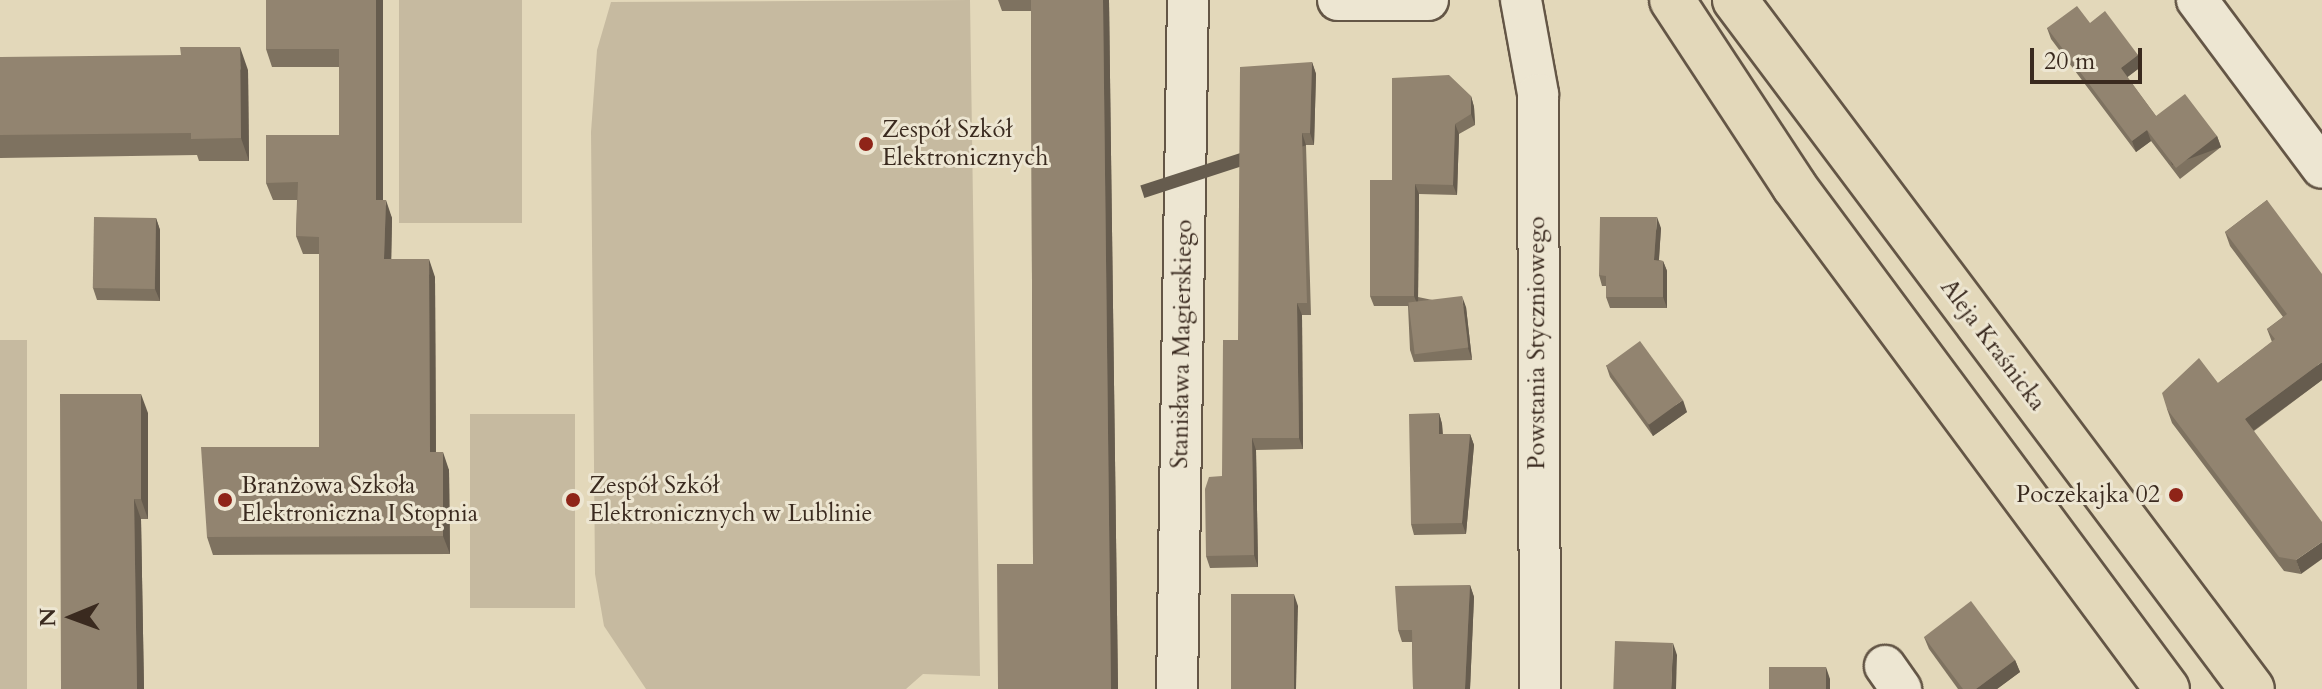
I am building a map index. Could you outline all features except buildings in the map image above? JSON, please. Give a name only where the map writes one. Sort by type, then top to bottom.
[{"type":"main road","points":[[1672,0],[1794,186],[2167,689]]},
{"type":"main road","name":"Aleja Kraśnicka","points":[[1735,0],[2252,689]]},
{"type":"street","name":"Stanisława Magierskiego","points":[[1177,689],[1188,0]]},
{"type":"street","points":[[1338,0],[1428,0]]},
{"type":"street","name":"Powstania Styczniowego","points":[[1521,0],[1538,94],[1540,689]]},
{"type":"street","points":[[2197,0],[2322,168]]},
{"type":"shaded area","points":[[399,0],[522,0],[522,223],[399,223]]},
{"type":"shaded area","points":[[970,0],[980,676],[923,674],[906,689],[646,689],[604,626],[595,574],[591,132],[597,50],[611,2]]},
{"type":"shaded area","points":[[0,340],[27,340],[27,689],[0,689]]},
{"type":"shaded area","points":[[470,414],[575,414],[575,608],[470,608]]},
{"type":"place","name":"Zespół Szkół Elektronicznych","points":[[866,144]]},
{"type":"place","name":"Poczekajka 02","points":[[2176,495]]},
{"type":"place","name":"Branżowa Szkoła Elektroniczna I Stopnia","points":[[225,500]]},
{"type":"place","name":"Zespół Szkół Elektronicznych w Lublinie","points":[[573,500]]}]
